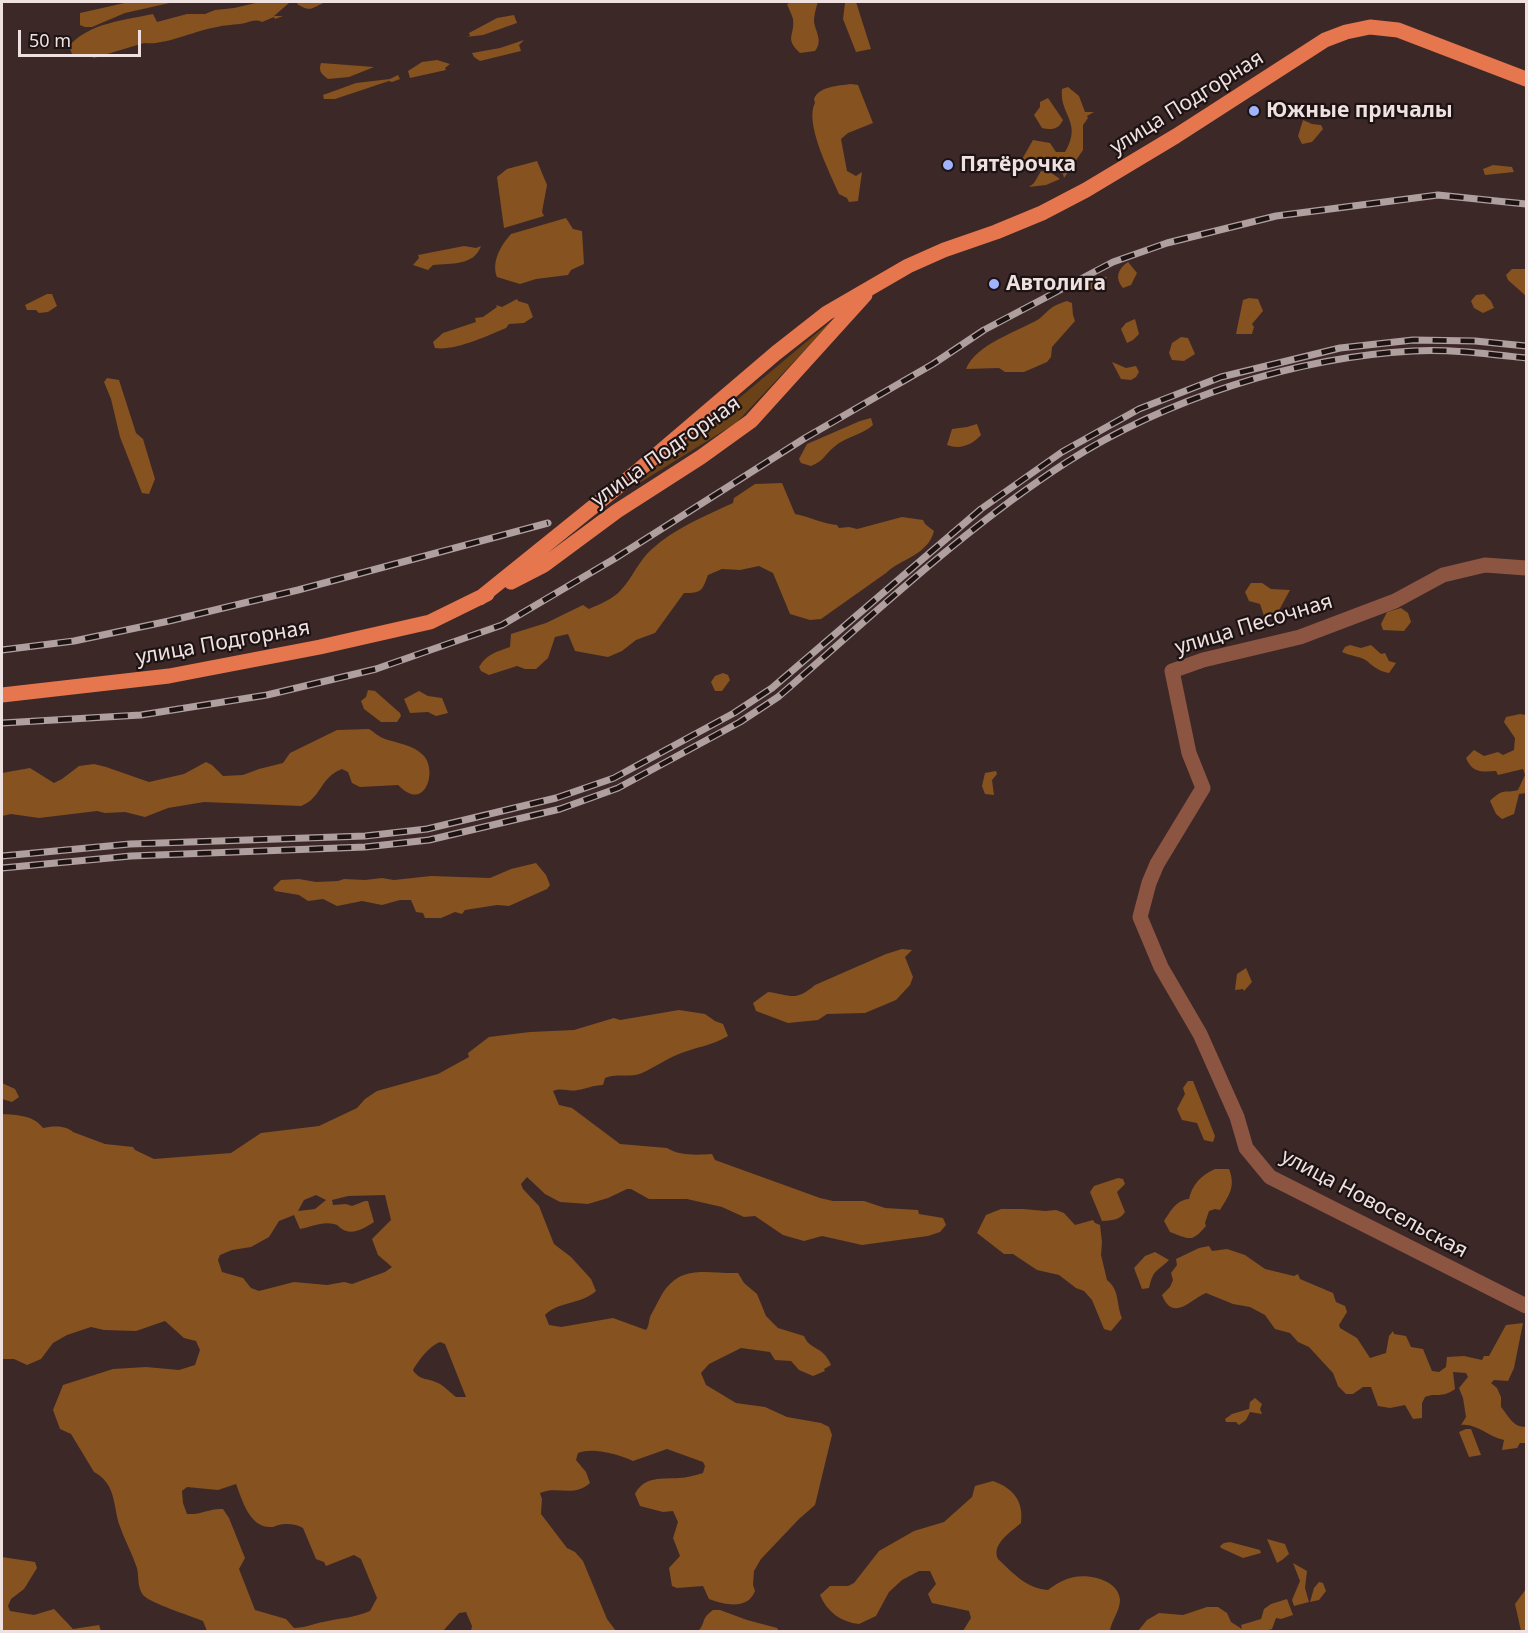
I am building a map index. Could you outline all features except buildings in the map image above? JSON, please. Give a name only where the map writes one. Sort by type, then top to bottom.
[{"type":"main road","name":"улица Подгорная","points":[[480,597],[827,313],[908,266],[1042,213],[1086,190],[1176,136],[1325,40],[1346,32],[1370,27],[1398,30],[1527,79]]},
{"type":"main road","name":"улица Подгорная","points":[[2,695],[169,676],[320,647],[430,622],[544,565],[617,511],[701,457],[751,421],[875,284]]},
{"type":"street","name":"улица Песочная","points":[[1189,753],[1173,671],[1203,660],[1300,637],[1395,601],[1443,575],[1485,565],[1527,568]]},
{"type":"street","name":"улица Новосельская","points":[[1189,753],[1203,788],[1158,864],[1149,883],[1140,917],[1161,967],[1200,1034],[1237,1118],[1246,1148],[1270,1177],[1527,1306]]},
{"type":"shaded area","points":[[129,2],[174,2],[125,13],[92,27],[80,25],[80,13]]},
{"type":"shaded area","points":[[260,2],[289,3],[274,16],[283,16],[275,19],[274,17],[262,22],[222,26],[161,42],[144,43],[94,58],[90,54],[72,54],[69,46],[77,38],[97,27],[119,21],[153,14],[157,22],[187,14],[205,14]]},
{"type":"shaded area","points":[[298,2],[327,2],[310,9],[302,7],[297,4]]},
{"type":"shaded area","points":[[818,2],[814,22],[819,40],[815,51],[800,53],[792,44],[793,19],[787,4]]},
{"type":"shaded area","points":[[836,2],[856,2],[871,49],[856,52],[843,19],[845,3]]},
{"type":"shaded area","points":[[514,15],[517,23],[483,35],[466,37],[470,36],[469,33],[497,18]]},
{"type":"shaded area","points":[[524,40],[519,45],[521,51],[480,61],[472,53],[500,48]]},
{"type":"shaded area","points":[[437,60],[450,64],[445,68],[446,70],[410,78],[408,71],[422,62]]},
{"type":"shaded area","points":[[321,63],[374,67],[349,77],[328,79],[320,71]]},
{"type":"shaded area","points":[[398,75],[400,79],[392,82],[389,81],[335,99],[324,99],[323,95],[356,83],[390,79]]},
{"type":"shaded area","points":[[851,84],[858,85],[873,123],[848,133],[841,139],[847,171],[856,176],[862,172],[858,201],[849,202],[847,198],[839,194],[825,161],[815,135],[813,112],[814,99],[820,91]]},
{"type":"shaded area","points":[[1068,87],[1079,96],[1085,112],[1094,112],[1087,116],[1083,125],[1083,150],[1064,178],[1063,174],[1058,172],[1023,165],[1021,161],[1033,140],[1050,143],[1056,152],[1065,152],[1072,133],[1062,98],[1062,89]]},
{"type":"shaded area","points":[[1048,98],[1063,120],[1059,126],[1052,129],[1042,128],[1034,115],[1040,107],[1040,102]]},
{"type":"shaded area","points":[[1303,120],[1321,125],[1323,129],[1312,142],[1302,144],[1298,136]]},
{"type":"shaded area","points":[[537,161],[547,185],[542,212],[544,216],[504,228],[497,177],[507,169]]},
{"type":"shaded area","points":[[1493,165],[1512,167],[1514,172],[1485,175],[1483,169]]},
{"type":"shaded area","points":[[1041,171],[1050,172],[1060,179],[1046,185],[1029,187]]},
{"type":"shaded area","points":[[566,218],[573,229],[582,231],[584,264],[571,270],[568,275],[536,279],[520,284],[497,277],[496,260],[511,234]]},
{"type":"shaded area","points":[[464,246],[476,248],[481,246],[473,257],[461,262],[433,265],[428,270],[413,265],[419,258],[418,255]]},
{"type":"shaded area","points":[[1128,262],[1137,273],[1131,285],[1123,288],[1118,274]]},
{"type":"shaded area","points":[[1512,269],[1526,269],[1526,296],[1508,280],[1506,275]]},
{"type":"shaded area","points":[[1095,276],[1107,277],[1101,289],[1085,289]]},
{"type":"shaded area","points":[[47,294],[52,294],[57,306],[48,312],[39,313],[36,310],[27,310],[25,305]]},
{"type":"shaded area","points":[[1484,294],[1494,308],[1483,313],[1474,308],[1471,301],[1476,295]]},
{"type":"shaded area","points":[[517,299],[528,304],[533,317],[524,323],[509,324],[506,328],[461,345],[435,348],[433,342],[443,333],[476,322],[475,318],[483,317],[497,307],[496,305],[502,307]]},
{"type":"shaded area","points":[[1258,299],[1263,311],[1252,324],[1254,327],[1252,334],[1236,334],[1243,300]]},
{"type":"shaded area","points":[[1067,301],[1072,303],[1075,321],[1052,347],[1051,357],[1047,362],[1024,372],[1005,372],[999,368],[966,369],[979,352],[1039,319],[1058,304]]},
{"type":"shaded area","points":[[836,317],[736,423],[633,487]]},
{"type":"shaded area","points":[[1135,319],[1139,334],[1127,343],[1121,329],[1126,323]]},
{"type":"shaded area","points":[[1181,337],[1188,338],[1195,354],[1184,361],[1172,360],[1169,353],[1172,343]]},
{"type":"shaded area","points":[[1112,362],[1126,368],[1136,366],[1139,372],[1131,380],[1121,379]]},
{"type":"shaded area","points":[[107,378],[119,380],[136,433],[143,439],[155,479],[149,494],[142,493],[120,437],[111,399],[104,382]]},
{"type":"shaded area","points":[[871,418],[873,425],[838,444],[819,462],[811,466],[801,463],[799,459],[807,444]]},
{"type":"shaded area","points":[[977,424],[981,435],[974,441],[961,447],[947,445],[952,429]]},
{"type":"shaded area","points":[[782,483],[795,514],[837,525],[839,528],[857,529],[902,517],[923,520],[934,531],[931,539],[920,551],[892,568],[821,619],[810,620],[790,614],[773,573],[759,566],[740,570],[722,569],[708,575],[700,590],[684,593],[655,633],[636,640],[622,651],[608,657],[575,651],[568,634],[555,637],[548,658],[536,669],[517,666],[489,675],[481,671],[479,667],[489,656],[510,647],[511,634],[546,623],[583,605],[589,609],[606,601],[621,590],[647,553],[670,535],[733,503],[734,498],[755,484]]},
{"type":"shaded area","points":[[1251,583],[1262,583],[1271,589],[1290,590],[1276,616],[1264,616],[1260,604],[1249,601],[1245,592]]},
{"type":"shaded area","points":[[1401,608],[1408,613],[1411,622],[1404,631],[1383,630],[1381,624],[1387,612]]},
{"type":"shaded area","points":[[1350,645],[1361,648],[1371,645],[1381,654],[1385,653],[1389,661],[1396,663],[1389,673],[1382,671],[1364,659],[1342,652]]},
{"type":"shaded area","points":[[723,673],[728,675],[730,680],[722,691],[715,691],[711,682],[715,676]]},
{"type":"shaded area","points":[[368,690],[375,691],[400,713],[401,716],[397,722],[381,722],[364,709],[361,701],[366,697]]},
{"type":"shaded area","points":[[419,691],[428,696],[442,698],[448,713],[436,716],[428,712],[410,713],[404,699]]},
{"type":"shaded area","points":[[1526,715],[1526,793],[1519,794],[1514,814],[1502,819],[1496,814],[1490,801],[1501,792],[1518,790],[1525,775],[1523,769],[1498,775],[1496,771],[1474,769],[1466,758],[1474,750],[1484,756],[1498,752],[1503,755],[1514,750],[1515,738],[1504,722],[1506,717]]},
{"type":"shaded area","points":[[369,729],[383,738],[410,747],[423,755],[427,761],[429,778],[422,792],[416,795],[408,793],[398,785],[360,787],[352,783],[348,772],[342,769],[329,777],[313,798],[301,806],[204,802],[168,808],[145,817],[125,812],[97,811],[39,818],[11,814],[2,816],[2,773],[30,768],[54,783],[79,766],[94,764],[149,782],[184,774],[206,762],[223,776],[243,775],[283,763],[290,753],[337,730]]},
{"type":"shaded area","points":[[996,771],[997,774],[992,780],[994,795],[985,794],[982,786],[985,773]]},
{"type":"shaded area","points":[[536,863],[546,875],[550,885],[547,889],[509,906],[497,905],[465,910],[462,914],[455,912],[441,918],[425,918],[423,913],[416,912],[411,900],[400,900],[382,905],[362,901],[337,906],[323,899],[308,901],[299,895],[275,891],[273,888],[281,880],[299,879],[316,882],[382,878],[394,880],[431,876],[490,878],[511,869]]},
{"type":"shaded area","points":[[902,949],[912,950],[905,957],[913,977],[910,985],[896,1000],[865,1013],[827,1014],[818,1020],[788,1023],[756,1011],[753,1003],[768,992],[788,996],[802,994],[815,985]]},
{"type":"shaded area","points":[[1246,968],[1252,982],[1244,991],[1243,989],[1235,990],[1237,974]]},
{"type":"shaded area","points":[[679,1010],[705,1014],[723,1024],[728,1036],[674,1056],[647,1071],[605,1078],[603,1085],[553,1091],[559,1105],[572,1108],[620,1144],[667,1148],[689,1154],[712,1154],[715,1160],[820,1198],[833,1201],[864,1201],[885,1208],[918,1210],[919,1214],[943,1218],[946,1225],[940,1232],[928,1236],[862,1245],[822,1236],[804,1241],[783,1235],[755,1216],[744,1217],[722,1207],[687,1199],[649,1199],[627,1189],[588,1204],[560,1202],[545,1194],[527,1177],[521,1184],[539,1206],[554,1244],[571,1257],[591,1279],[596,1291],[583,1299],[557,1307],[545,1315],[549,1325],[561,1327],[613,1318],[646,1330],[661,1296],[668,1286],[685,1274],[695,1272],[738,1273],[744,1283],[757,1294],[766,1316],[778,1328],[804,1336],[828,1359],[831,1365],[824,1369],[825,1371],[813,1376],[799,1370],[791,1361],[775,1360],[770,1352],[741,1348],[709,1364],[701,1373],[706,1385],[736,1403],[765,1407],[787,1417],[821,1423],[829,1427],[832,1435],[815,1505],[761,1559],[754,1571],[755,1591],[752,1597],[742,1603],[729,1604],[709,1599],[703,1586],[677,1588],[672,1586],[669,1568],[680,1556],[673,1538],[678,1522],[673,1511],[663,1512],[640,1506],[635,1494],[648,1481],[682,1478],[703,1473],[705,1466],[703,1462],[667,1449],[633,1461],[606,1452],[578,1453],[576,1460],[586,1472],[590,1483],[578,1490],[553,1490],[540,1493],[541,1514],[567,1548],[575,1552],[583,1561],[607,1619],[616,1631],[471,1631],[472,1626],[466,1612],[459,1613],[443,1631],[207,1631],[203,1621],[143,1595],[137,1568],[119,1524],[110,1488],[94,1472],[71,1434],[60,1429],[53,1410],[63,1385],[113,1369],[146,1367],[179,1370],[195,1365],[200,1350],[196,1341],[184,1338],[165,1321],[136,1331],[104,1330],[91,1327],[67,1335],[53,1343],[41,1359],[27,1365],[14,1359],[2,1359],[2,1114],[30,1118],[43,1128],[67,1128],[105,1144],[133,1147],[154,1159],[231,1153],[261,1133],[319,1126],[357,1108],[377,1091],[438,1074],[469,1057],[468,1053],[489,1037],[574,1030],[614,1018],[620,1020]],"holes":[[[316,1195],[326,1200],[315,1209],[298,1211],[304,1200]],[[385,1195],[391,1220],[372,1239],[378,1255],[392,1267],[385,1272],[352,1284],[344,1282],[327,1285],[294,1282],[259,1291],[251,1288],[243,1278],[222,1272],[218,1260],[220,1255],[232,1250],[251,1247],[269,1237],[279,1221],[294,1215],[300,1229],[330,1223],[350,1232],[363,1229],[374,1222],[368,1201],[352,1206],[333,1205],[332,1200],[348,1196]],[[440,1342],[445,1344],[466,1397],[456,1397],[440,1384],[415,1374],[413,1370],[432,1347]],[[236,1484],[247,1511],[263,1526],[288,1524],[303,1528],[316,1559],[324,1562],[326,1566],[354,1555],[361,1559],[377,1598],[370,1611],[353,1617],[294,1628],[286,1619],[255,1610],[239,1569],[245,1558],[223,1509],[187,1514],[183,1503],[182,1491],[187,1487],[218,1490]]]},
{"type":"shaded area","points":[[1188,1081],[1193,1081],[1215,1136],[1213,1142],[1204,1140],[1197,1123],[1182,1120],[1177,1109],[1185,1094],[1183,1088]]},
{"type":"shaded area","points":[[2,1083],[15,1089],[19,1097],[12,1102],[2,1099]]},
{"type":"shaded area","points":[[1215,1169],[1229,1169],[1232,1181],[1230,1191],[1220,1210],[1209,1211],[1206,1226],[1194,1237],[1187,1238],[1170,1232],[1164,1221],[1171,1210],[1180,1202],[1189,1199],[1198,1181]]},
{"type":"shaded area","points":[[1118,1178],[1123,1179],[1125,1184],[1117,1192],[1125,1212],[1118,1219],[1102,1221],[1090,1192],[1094,1186]]},
{"type":"shaded area","points":[[1001,1209],[1056,1210],[1064,1213],[1075,1225],[1093,1220],[1100,1225],[1101,1255],[1107,1280],[1116,1293],[1122,1318],[1111,1331],[1104,1329],[1092,1300],[1084,1291],[1059,1275],[1037,1270],[1013,1254],[1004,1254],[977,1233],[986,1215]]},
{"type":"shaded area","points":[[1209,1246],[1212,1251],[1227,1249],[1245,1255],[1265,1269],[1294,1276],[1298,1274],[1300,1279],[1333,1293],[1336,1302],[1345,1306],[1347,1312],[1339,1325],[1340,1328],[1357,1338],[1370,1358],[1386,1353],[1389,1336],[1393,1331],[1394,1334],[1406,1336],[1411,1347],[1423,1349],[1432,1371],[1439,1372],[1446,1367],[1447,1357],[1464,1356],[1482,1360],[1484,1356],[1489,1356],[1506,1325],[1523,1323],[1514,1368],[1508,1381],[1494,1380],[1491,1383],[1497,1388],[1501,1397],[1501,1407],[1514,1423],[1526,1427],[1526,1443],[1520,1443],[1517,1448],[1502,1450],[1504,1440],[1472,1426],[1461,1425],[1466,1417],[1459,1388],[1468,1377],[1466,1373],[1453,1372],[1455,1389],[1443,1395],[1425,1397],[1422,1403],[1422,1418],[1413,1419],[1405,1405],[1390,1408],[1378,1406],[1371,1387],[1363,1387],[1353,1394],[1346,1394],[1338,1386],[1333,1373],[1309,1347],[1298,1342],[1290,1333],[1275,1329],[1265,1315],[1250,1307],[1233,1304],[1206,1293],[1182,1307],[1171,1307],[1162,1295],[1173,1280],[1171,1273],[1177,1265],[1176,1259],[1199,1248]]},
{"type":"shaded area","points":[[1155,1252],[1169,1260],[1156,1271],[1149,1288],[1142,1289],[1134,1268],[1145,1256]]},
{"type":"shaded area","points":[[1255,1398],[1262,1404],[1260,1409],[1262,1414],[1250,1412],[1246,1420],[1239,1425],[1236,1422],[1226,1422],[1225,1419],[1232,1414],[1249,1409],[1250,1402]]},
{"type":"shaded area","points":[[1471,1429],[1481,1455],[1469,1457],[1459,1432]]},
{"type":"shaded area","points":[[993,1481],[1006,1487],[1016,1496],[1021,1508],[1021,1523],[1000,1543],[997,1548],[998,1559],[1021,1579],[1040,1589],[1048,1590],[1063,1580],[1080,1576],[1109,1583],[1118,1593],[1120,1600],[1110,1631],[963,1631],[971,1618],[969,1611],[932,1603],[928,1594],[936,1584],[930,1571],[919,1571],[902,1580],[889,1592],[876,1616],[859,1624],[841,1618],[827,1606],[820,1595],[830,1586],[848,1586],[854,1583],[879,1551],[914,1531],[944,1522],[972,1497],[975,1486]]},
{"type":"shaded area","points":[[1267,1539],[1285,1544],[1289,1554],[1277,1563]]},
{"type":"shaded area","points":[[1230,1542],[1260,1550],[1261,1553],[1243,1558],[1221,1548],[1220,1546],[1224,1543]]},
{"type":"shaded area","points":[[2,1557],[35,1562],[37,1568],[24,1589],[11,1599],[8,1606],[10,1611],[34,1615],[54,1609],[73,1629],[99,1625],[101,1631],[2,1631]]},
{"type":"shaded area","points":[[1293,1563],[1307,1571],[1305,1588],[1309,1602],[1294,1606],[1292,1600],[1300,1581]]},
{"type":"shaded area","points":[[1319,1582],[1323,1583],[1326,1591],[1319,1600],[1310,1602],[1314,1588]]},
{"type":"shaded area","points":[[1526,1589],[1526,1631],[1521,1631],[1515,1604]]},
{"type":"shaded area","points":[[1287,1599],[1293,1615],[1281,1619],[1276,1618],[1272,1629],[1265,1631],[1138,1631],[1147,1620],[1159,1613],[1183,1615],[1207,1607],[1218,1607],[1227,1613],[1231,1622],[1242,1629],[1241,1625],[1261,1619],[1264,1609],[1271,1604]]},
{"type":"shaded area","points":[[713,1610],[720,1610],[777,1628],[779,1631],[698,1631],[706,1616]]},
{"type":"railway","points":[[2,723],[141,715],[267,695],[376,669],[502,625],[614,559],[805,438],[933,364],[984,330],[1113,262],[1167,243],[1276,216],[1438,195],[1526,204]]},
{"type":"railway","points":[[2,856],[130,844],[365,836],[427,829],[556,798],[614,778],[734,713],[772,688],[981,509],[1062,452],[1139,409],[1221,377],[1340,348],[1413,340],[1475,341],[1526,346]]},
{"type":"railway","points":[[2,868],[131,856],[365,847],[429,840],[560,809],[618,788],[740,722],[778,697],[919,574],[991,515],[1067,462],[1105,439],[1146,419],[1233,385],[1324,362],[1413,351],[1470,352],[1526,358]]},
{"type":"railway","points":[[2,650],[74,641],[169,621],[298,590],[548,523]]},
{"type":"place","name":"Южные причалы","points":[[1254,111]]},
{"type":"place","name":"Пятёрочка","points":[[948,165]]},
{"type":"place","name":"Автолига","points":[[994,284]]}]
